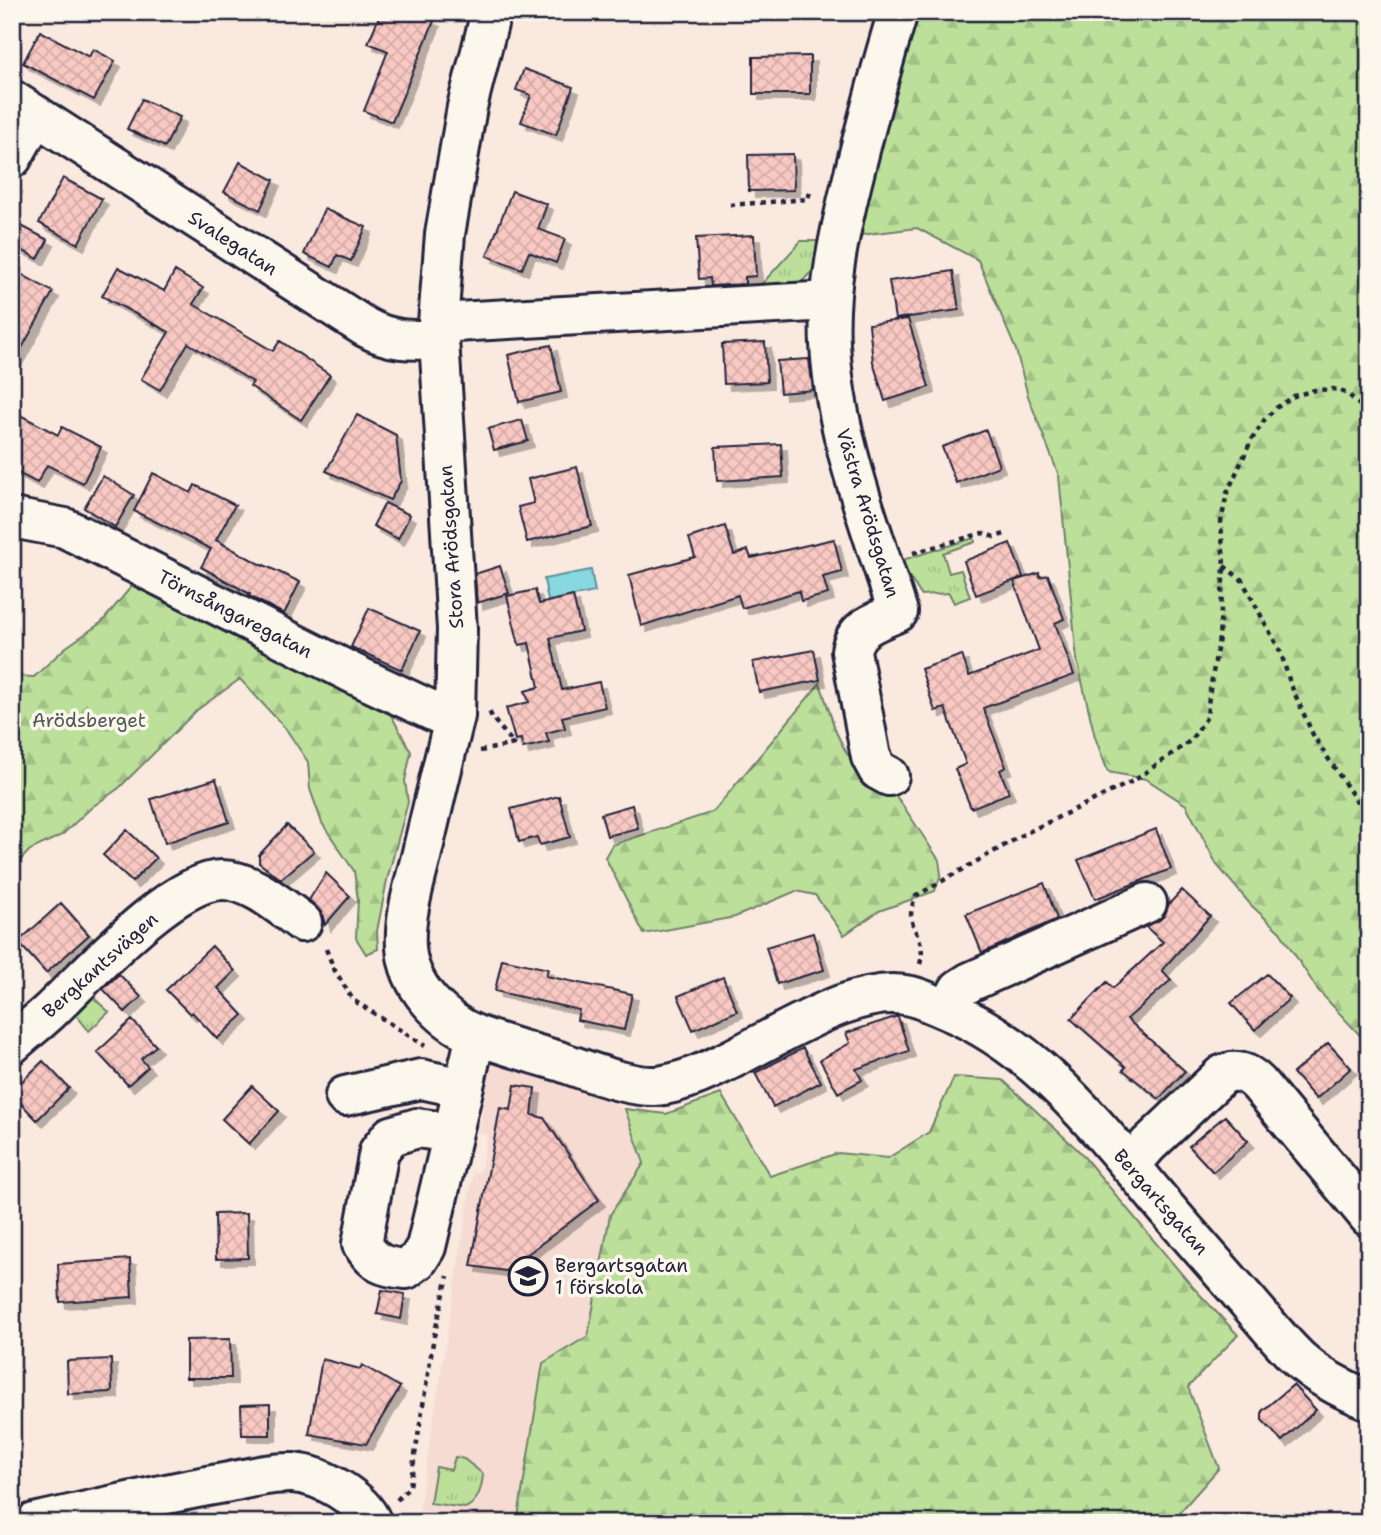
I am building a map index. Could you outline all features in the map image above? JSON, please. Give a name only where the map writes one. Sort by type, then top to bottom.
[{"type":"street","name":"Stora Arödsgatan","points":[[483,1038],[464,1030],[449,1019],[421,992],[406,948],[414,884],[470,709],[457,629],[438,331],[445,234],[467,107],[491,12]]},
{"type":"street","name":"Västra Arödsgatan","points":[[889,776],[878,769],[871,757],[851,651],[853,638],[859,631],[898,612],[849,459],[834,388],[830,301],[836,248],[870,106],[898,12]]},
{"type":"street","name":"Svalegatan","points":[[12,158],[24,108],[365,327],[382,337],[401,341],[438,331],[830,301]]},
{"type":"street","name":"Törnsångaregatan","points":[[12,518],[65,528],[437,713],[470,709]]},
{"type":"street","name":"Bergkantsvägen","points":[[12,1044],[51,1010],[112,949],[169,902],[198,885],[222,880],[242,885],[267,896],[314,935]]},
{"type":"street","points":[[953,999],[1147,903]]},
{"type":"street","name":"Bergartsgatan","points":[[483,1038],[626,1082],[662,1086],[702,1074],[804,1021],[850,1002],[881,995],[953,999],[972,1022],[1015,1049],[1057,1084],[1092,1120],[1300,1360],[1343,1389],[1369,1400]]},
{"type":"street","points":[[452,1133],[463,1088],[483,1038]]},
{"type":"street","points":[[1130,1166],[1222,1074],[1235,1071],[1252,1077],[1258,1083],[1369,1217]]},
{"type":"street","points":[[345,1096],[421,1079],[463,1088]]},
{"type":"street","points":[[34,1523],[201,1487],[294,1473],[319,1480],[338,1490],[355,1501],[372,1523]]},
{"type":"path","points":[[730,205],[808,200],[810,191]]},
{"type":"path","points":[[953,999],[917,974],[922,958],[921,941],[909,910],[916,896],[1028,832],[1135,780],[1190,741],[1207,718],[1219,638],[1224,566],[1221,522],[1227,493],[1251,441],[1265,419],[1276,408],[1294,396],[1315,390],[1334,389],[1348,394],[1369,414]]},
{"type":"path","points":[[882,562],[983,533],[994,537],[1009,533]]},
{"type":"path","points":[[1224,566],[1242,580],[1248,590],[1280,653],[1314,737],[1369,820]]},
{"type":"path","points":[[470,709],[493,719],[514,744],[477,752]]},
{"type":"path","points":[[314,935],[353,1000],[434,1051]]},
{"type":"shaded area","name":"Bergartsgatan 1 förskola","points":[[492,1055],[625,1109],[644,1163],[610,1215],[588,1336],[543,1363],[516,1523],[478,1523],[419,1510],[473,1172],[480,1172],[487,1135],[479,1133]]},
{"type":"green space","points":[[906,12],[1369,12],[1369,1045],[1317,989],[1280,932],[1251,905],[1217,865],[1186,805],[1146,779],[1108,772],[1095,737],[1077,660],[1059,476],[1028,396],[1016,350],[978,260],[917,228],[860,235]]},
{"type":"green space","points":[[801,241],[826,241],[818,265],[794,290],[759,287]]},
{"type":"green space","points":[[974,538],[975,542],[943,553],[949,573],[961,570],[970,597],[954,603],[949,593],[921,595],[899,561]]},
{"type":"green space","name":"Arödsberget","points":[[135,582],[350,685],[391,715],[411,752],[405,781],[408,802],[387,880],[377,931],[378,949],[366,954],[356,938],[358,900],[354,871],[322,823],[310,789],[308,762],[286,729],[240,679],[197,710],[119,788],[92,807],[62,835],[30,850],[12,869],[12,676],[34,677],[65,648],[102,622]]},
{"type":"green space","points":[[820,683],[836,732],[847,754],[882,780],[900,801],[939,860],[941,874],[935,891],[879,911],[844,935],[815,895],[796,891],[735,917],[644,934],[605,857],[612,845],[713,812]]},
{"type":"green space","points":[[91,991],[109,1012],[89,1031],[69,1006]]},
{"type":"green space","points":[[954,1077],[1003,1080],[1080,1152],[1190,1284],[1238,1335],[1188,1387],[1219,1468],[1180,1512],[1184,1523],[517,1523],[543,1363],[588,1336],[610,1215],[644,1163],[625,1109],[666,1114],[721,1094],[770,1176],[838,1153],[888,1158],[929,1132]]},
{"type":"green space","points":[[455,1457],[464,1459],[483,1474],[476,1498],[465,1508],[430,1503],[436,1467],[451,1470]]},
{"type":"water","points":[[591,570],[595,592],[548,601],[544,579]]},
{"type":"building","points":[[381,12],[414,12],[434,21],[392,122],[364,111],[388,51],[368,43]]},
{"type":"building","points":[[40,31],[89,57],[93,49],[115,61],[94,100],[23,63]]},
{"type":"building","points":[[810,56],[810,94],[753,94],[753,57]]},
{"type":"building","points":[[524,69],[573,87],[556,135],[521,122],[531,95],[516,90]]},
{"type":"building","points":[[142,99],[180,117],[165,147],[127,129]]},
{"type":"building","points":[[793,154],[794,190],[749,191],[748,155]]},
{"type":"building","points":[[240,162],[274,180],[260,210],[224,192]]},
{"type":"building","points":[[63,178],[102,199],[78,244],[39,223]]},
{"type":"building","points":[[512,191],[547,204],[538,229],[565,239],[556,263],[529,252],[522,269],[487,256]]},
{"type":"building","points":[[324,209],[366,227],[351,261],[337,255],[332,267],[304,254]]},
{"type":"building","points":[[12,221],[48,240],[38,259],[12,245]]},
{"type":"building","points":[[754,235],[756,276],[745,277],[745,284],[711,286],[710,278],[699,279],[696,238]]},
{"type":"building","points":[[118,267],[164,291],[175,271],[203,288],[193,304],[273,351],[280,341],[330,375],[301,420],[250,386],[253,382],[188,343],[160,390],[141,379],[169,332],[102,296]]},
{"type":"building","points":[[12,269],[53,292],[12,366]]},
{"type":"building","points":[[953,271],[959,310],[895,319],[889,281]]},
{"type":"building","points":[[908,319],[929,387],[885,401],[873,362],[869,324]]},
{"type":"building","points":[[765,342],[767,382],[724,384],[722,344]]},
{"type":"building","points":[[551,345],[561,392],[519,402],[508,355]]},
{"type":"building","points":[[809,359],[813,390],[780,393],[777,361]]},
{"type":"building","points":[[20,415],[58,435],[62,427],[101,447],[83,483],[47,465],[37,483],[12,470],[12,430]]},
{"type":"building","points":[[357,415],[396,435],[401,481],[390,500],[326,471]]},
{"type":"building","points":[[522,420],[528,441],[494,450],[488,429]]},
{"type":"building","points":[[986,430],[999,466],[956,483],[942,447]]},
{"type":"building","points":[[781,444],[783,477],[717,481],[715,447]]},
{"type":"building","points":[[577,467],[592,526],[527,542],[518,507],[534,503],[528,479]]},
{"type":"building","points":[[153,473],[191,493],[195,485],[235,505],[216,540],[263,566],[300,582],[284,614],[201,567],[211,549],[134,511]]},
{"type":"building","points":[[103,476],[134,495],[115,527],[84,508]]},
{"type":"building","points":[[385,503],[410,515],[398,539],[373,526]]},
{"type":"building","points":[[725,526],[734,555],[748,550],[751,558],[834,539],[842,572],[823,577],[828,594],[801,601],[799,591],[742,608],[738,595],[641,626],[629,575],[695,557],[689,538]]},
{"type":"building","points":[[1010,543],[1023,577],[976,595],[964,561]]},
{"type":"building","points":[[500,566],[509,593],[477,603],[475,574]]},
{"type":"building","points":[[1039,573],[1040,577],[1048,575],[1064,619],[1055,623],[1074,675],[983,708],[1006,767],[1000,770],[1009,793],[971,808],[955,769],[966,764],[945,708],[935,711],[921,669],[962,655],[969,676],[1039,650],[1014,581]]},
{"type":"building","points":[[535,590],[539,604],[573,596],[581,631],[550,638],[562,690],[599,682],[605,707],[562,717],[565,728],[546,733],[549,742],[523,748],[521,739],[515,740],[506,708],[529,702],[525,691],[539,687],[529,643],[519,645],[507,596]]},
{"type":"building","points":[[369,608],[420,631],[402,670],[351,647]]},
{"type":"building","points":[[814,650],[820,680],[759,692],[753,662]]},
{"type":"building","points":[[216,779],[229,822],[165,843],[151,799]]},
{"type":"building","points":[[559,796],[570,837],[540,845],[537,837],[519,842],[511,809]]},
{"type":"building","points":[[632,805],[638,828],[607,836],[601,814]]},
{"type":"building","points":[[287,825],[314,851],[281,879],[259,863],[259,855]]},
{"type":"building","points":[[1156,829],[1171,869],[1095,899],[1078,860]]},
{"type":"building","points":[[127,830],[156,858],[132,882],[103,855]]},
{"type":"building","points":[[326,873],[350,896],[325,925],[322,913],[309,900]]},
{"type":"building","points":[[1044,883],[1057,919],[982,953],[966,914]]},
{"type":"building","points":[[1182,890],[1210,916],[1162,970],[1171,980],[1127,1019],[1185,1071],[1159,1099],[1123,1070],[1126,1067],[1071,1019],[1107,982],[1113,988],[1163,942],[1146,927],[1164,916],[1169,904]]},
{"type":"building","points":[[61,903],[89,935],[46,973],[18,942]]},
{"type":"building","points":[[813,933],[824,970],[777,984],[766,947]]},
{"type":"building","points":[[212,946],[235,971],[218,988],[243,1015],[217,1039],[192,1012],[190,1014],[166,990]]},
{"type":"building","points":[[502,959],[548,969],[546,976],[632,994],[624,1030],[577,1020],[579,1010],[495,991]]},
{"type":"building","points":[[119,974],[141,997],[125,1012],[103,989]]},
{"type":"building","points":[[1267,974],[1290,998],[1255,1030],[1231,1003]]},
{"type":"building","points":[[723,977],[737,1011],[693,1030],[678,996]]},
{"type":"building","points":[[898,1017],[909,1051],[856,1069],[862,1080],[838,1093],[820,1060],[850,1043],[846,1033]]},
{"type":"building","points":[[132,1020],[156,1046],[141,1059],[148,1067],[128,1085],[97,1052]]},
{"type":"building","points":[[1328,1043],[1351,1068],[1316,1099],[1293,1073]]},
{"type":"building","points":[[803,1048],[821,1082],[773,1107],[755,1073]]},
{"type":"building","points":[[43,1061],[69,1088],[37,1120],[12,1091]]},
{"type":"building","points":[[515,1085],[535,1088],[532,1115],[544,1118],[599,1200],[505,1271],[471,1266],[500,1108],[511,1110]]},
{"type":"building","points":[[252,1086],[279,1111],[249,1144],[222,1119]]},
{"type":"building","points":[[1225,1116],[1248,1141],[1213,1172],[1189,1146]]},
{"type":"building","points":[[247,1213],[248,1258],[216,1259],[215,1214]]},
{"type":"building","points":[[130,1259],[132,1297],[60,1302],[58,1264]]},
{"type":"building","points":[[382,1290],[405,1294],[401,1319],[377,1314]]},
{"type":"building","points":[[230,1339],[231,1378],[186,1378],[186,1340]]},
{"type":"building","points":[[111,1359],[112,1392],[68,1394],[67,1361]]},
{"type":"building","points":[[322,1359],[360,1369],[362,1365],[400,1387],[366,1444],[309,1434]]},
{"type":"building","points":[[1293,1385],[1316,1410],[1282,1441],[1262,1420],[1262,1411]]},
{"type":"building","points":[[270,1404],[270,1435],[242,1435],[241,1405]]},
{"type":"place","name":"Bergartsgatan 1 förskola","points":[[528,1276]]}]
